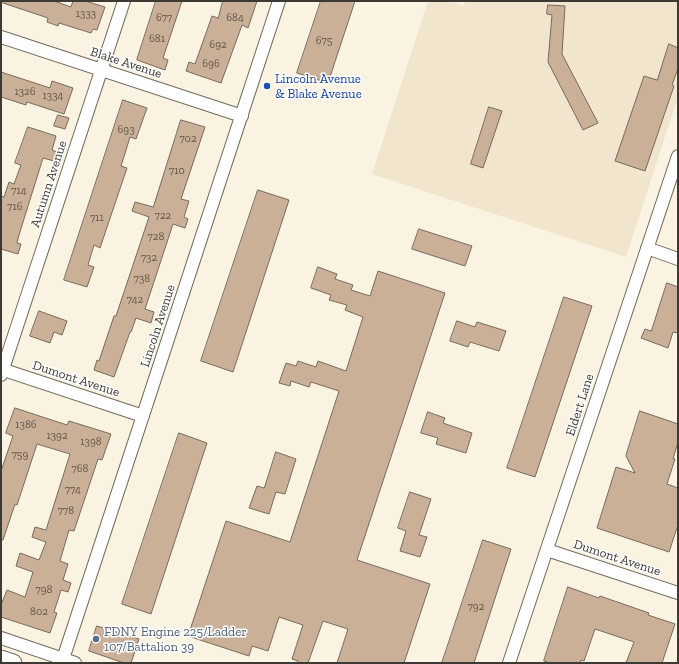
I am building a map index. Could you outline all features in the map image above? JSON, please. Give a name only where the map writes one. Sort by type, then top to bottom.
[{"type":"highway","points":[[1,659],[13,663]]},
{"type":"street","name":"Autumn Avenue","points":[[2,371],[124,1]]},
{"type":"street","name":"Lincoln Avenue","points":[[63,659],[279,1]]},
{"type":"street","name":"Blake Avenue","points":[[1,37],[242,116]]},
{"type":"street","name":"Eldert Lane","points":[[509,663],[678,156]]},
{"type":"street","points":[[647,248],[678,259]]},
{"type":"street","name":"Dumont Avenue","points":[[2,371],[143,416]]},
{"type":"street","name":"Dumont Avenue","points":[[547,550],[678,593]]},
{"type":"street","points":[[1,638],[75,663]]},
{"type":"shaded area","points":[[428,1],[449,1],[463,6],[465,1],[678,1],[678,97],[626,257],[372,174]]},
{"type":"building","points":[[4,1],[54,1],[71,7],[73,1],[85,1],[105,7],[97,30],[93,29],[91,33],[59,23],[58,26],[47,22],[48,18],[3,3]]},
{"type":"building","points":[[156,1],[182,1],[163,58],[168,60],[165,70],[137,60]]},
{"type":"building","points":[[223,1],[257,1],[248,28],[242,25],[221,83],[186,71],[189,62],[195,64],[212,16],[218,18]]},
{"type":"building","points":[[321,1],[355,1],[328,83],[297,73]]},
{"type":"building","points":[[548,5],[565,6],[562,54],[598,123],[583,130],[548,62],[552,15],[547,14]]},
{"type":"building","points":[[669,44],[678,48],[678,68],[672,85],[674,86],[645,171],[615,161],[644,76],[657,80]]},
{"type":"building","points":[[1,72],[50,88],[52,81],[73,88],[64,114],[27,102],[26,105],[1,97]]},
{"type":"building","points":[[123,100],[147,108],[136,139],[130,137],[121,166],[127,168],[100,248],[94,245],[88,265],[94,267],[87,287],[64,280]]},
{"type":"building","points":[[489,107],[502,111],[483,168],[471,164]]},
{"type":"building","points":[[58,115],[69,118],[65,129],[54,126]]},
{"type":"building","points":[[181,120],[205,127],[181,199],[189,201],[184,217],[188,219],[185,228],[173,224],[145,309],[154,312],[151,323],[136,318],[114,377],[94,370],[97,360],[99,361],[114,316],[116,316],[149,217],[132,211],[135,202],[153,207]]},
{"type":"building","points":[[28,127],[56,136],[52,150],[57,152],[54,161],[43,158],[19,235],[17,243],[21,244],[18,254],[1,249],[1,196],[4,197],[9,182],[14,184],[21,165],[15,163]]},
{"type":"building","points":[[258,190],[289,200],[233,372],[201,361]]},
{"type":"building","points":[[419,229],[472,246],[465,266],[412,249]]},
{"type":"building","points":[[318,267],[337,274],[335,279],[353,285],[351,290],[370,296],[378,271],[445,293],[357,560],[430,584],[404,663],[337,663],[348,629],[323,621],[308,663],[297,663],[298,661],[292,659],[303,625],[279,617],[268,651],[252,646],[249,656],[188,636],[226,521],[290,542],[339,391],[311,382],[309,387],[291,381],[290,386],[279,383],[286,363],[296,366],[298,361],[316,367],[318,361],[346,371],[363,317],[345,310],[347,305],[329,300],[331,295],[311,288]]},
{"type":"building","points":[[667,283],[678,287],[678,333],[673,332],[668,348],[641,338],[645,329],[651,331]]},
{"type":"building","points":[[564,297],[592,306],[535,477],[507,468]]},
{"type":"building","points":[[39,311],[67,321],[62,335],[54,332],[50,343],[30,336]]},
{"type":"building","points":[[457,321],[475,327],[477,322],[506,331],[499,351],[470,342],[468,347],[450,341]]},
{"type":"building","points":[[15,408],[67,425],[69,421],[111,434],[102,460],[98,459],[74,531],[69,530],[60,561],[68,564],[63,580],[71,583],[68,592],[61,590],[54,612],[57,613],[50,633],[1,617],[1,605],[7,590],[25,597],[33,572],[16,566],[20,553],[39,560],[46,542],[32,537],[35,527],[46,530],[70,454],[37,444],[17,505],[15,504],[3,540],[1,540],[1,471],[13,436],[6,433]]},
{"type":"building","points":[[640,411],[678,424],[678,442],[673,459],[675,459],[667,484],[678,488],[678,525],[669,552],[597,528],[616,467],[635,473],[626,456]]},
{"type":"building","points":[[428,412],[445,418],[443,423],[472,433],[466,453],[436,444],[438,438],[421,433]]},
{"type":"building","points":[[179,433],[207,443],[151,614],[122,604]]},
{"type":"building","points":[[276,452],[296,459],[285,494],[276,492],[269,514],[249,508],[257,486],[264,488]]},
{"type":"building","points":[[410,492],[431,499],[419,535],[427,537],[420,557],[400,551],[406,531],[398,528]]},
{"type":"building","points":[[483,540],[511,549],[474,663],[442,663]]},
{"type":"building","points":[[568,587],[599,598],[600,596],[649,613],[648,615],[675,624],[662,663],[626,663],[634,642],[595,629],[584,661],[581,660],[580,663],[550,663],[544,661]]},
{"type":"building","points":[[97,626],[139,639],[131,663],[124,663],[89,651]]},
{"type":"place","name":"Lincoln Avenue & Blake Avenue","points":[[267,86]]},
{"type":"place","name":"FDNY Engine 225/Ladder 107/Battalion 39","points":[[96,639]]}]
